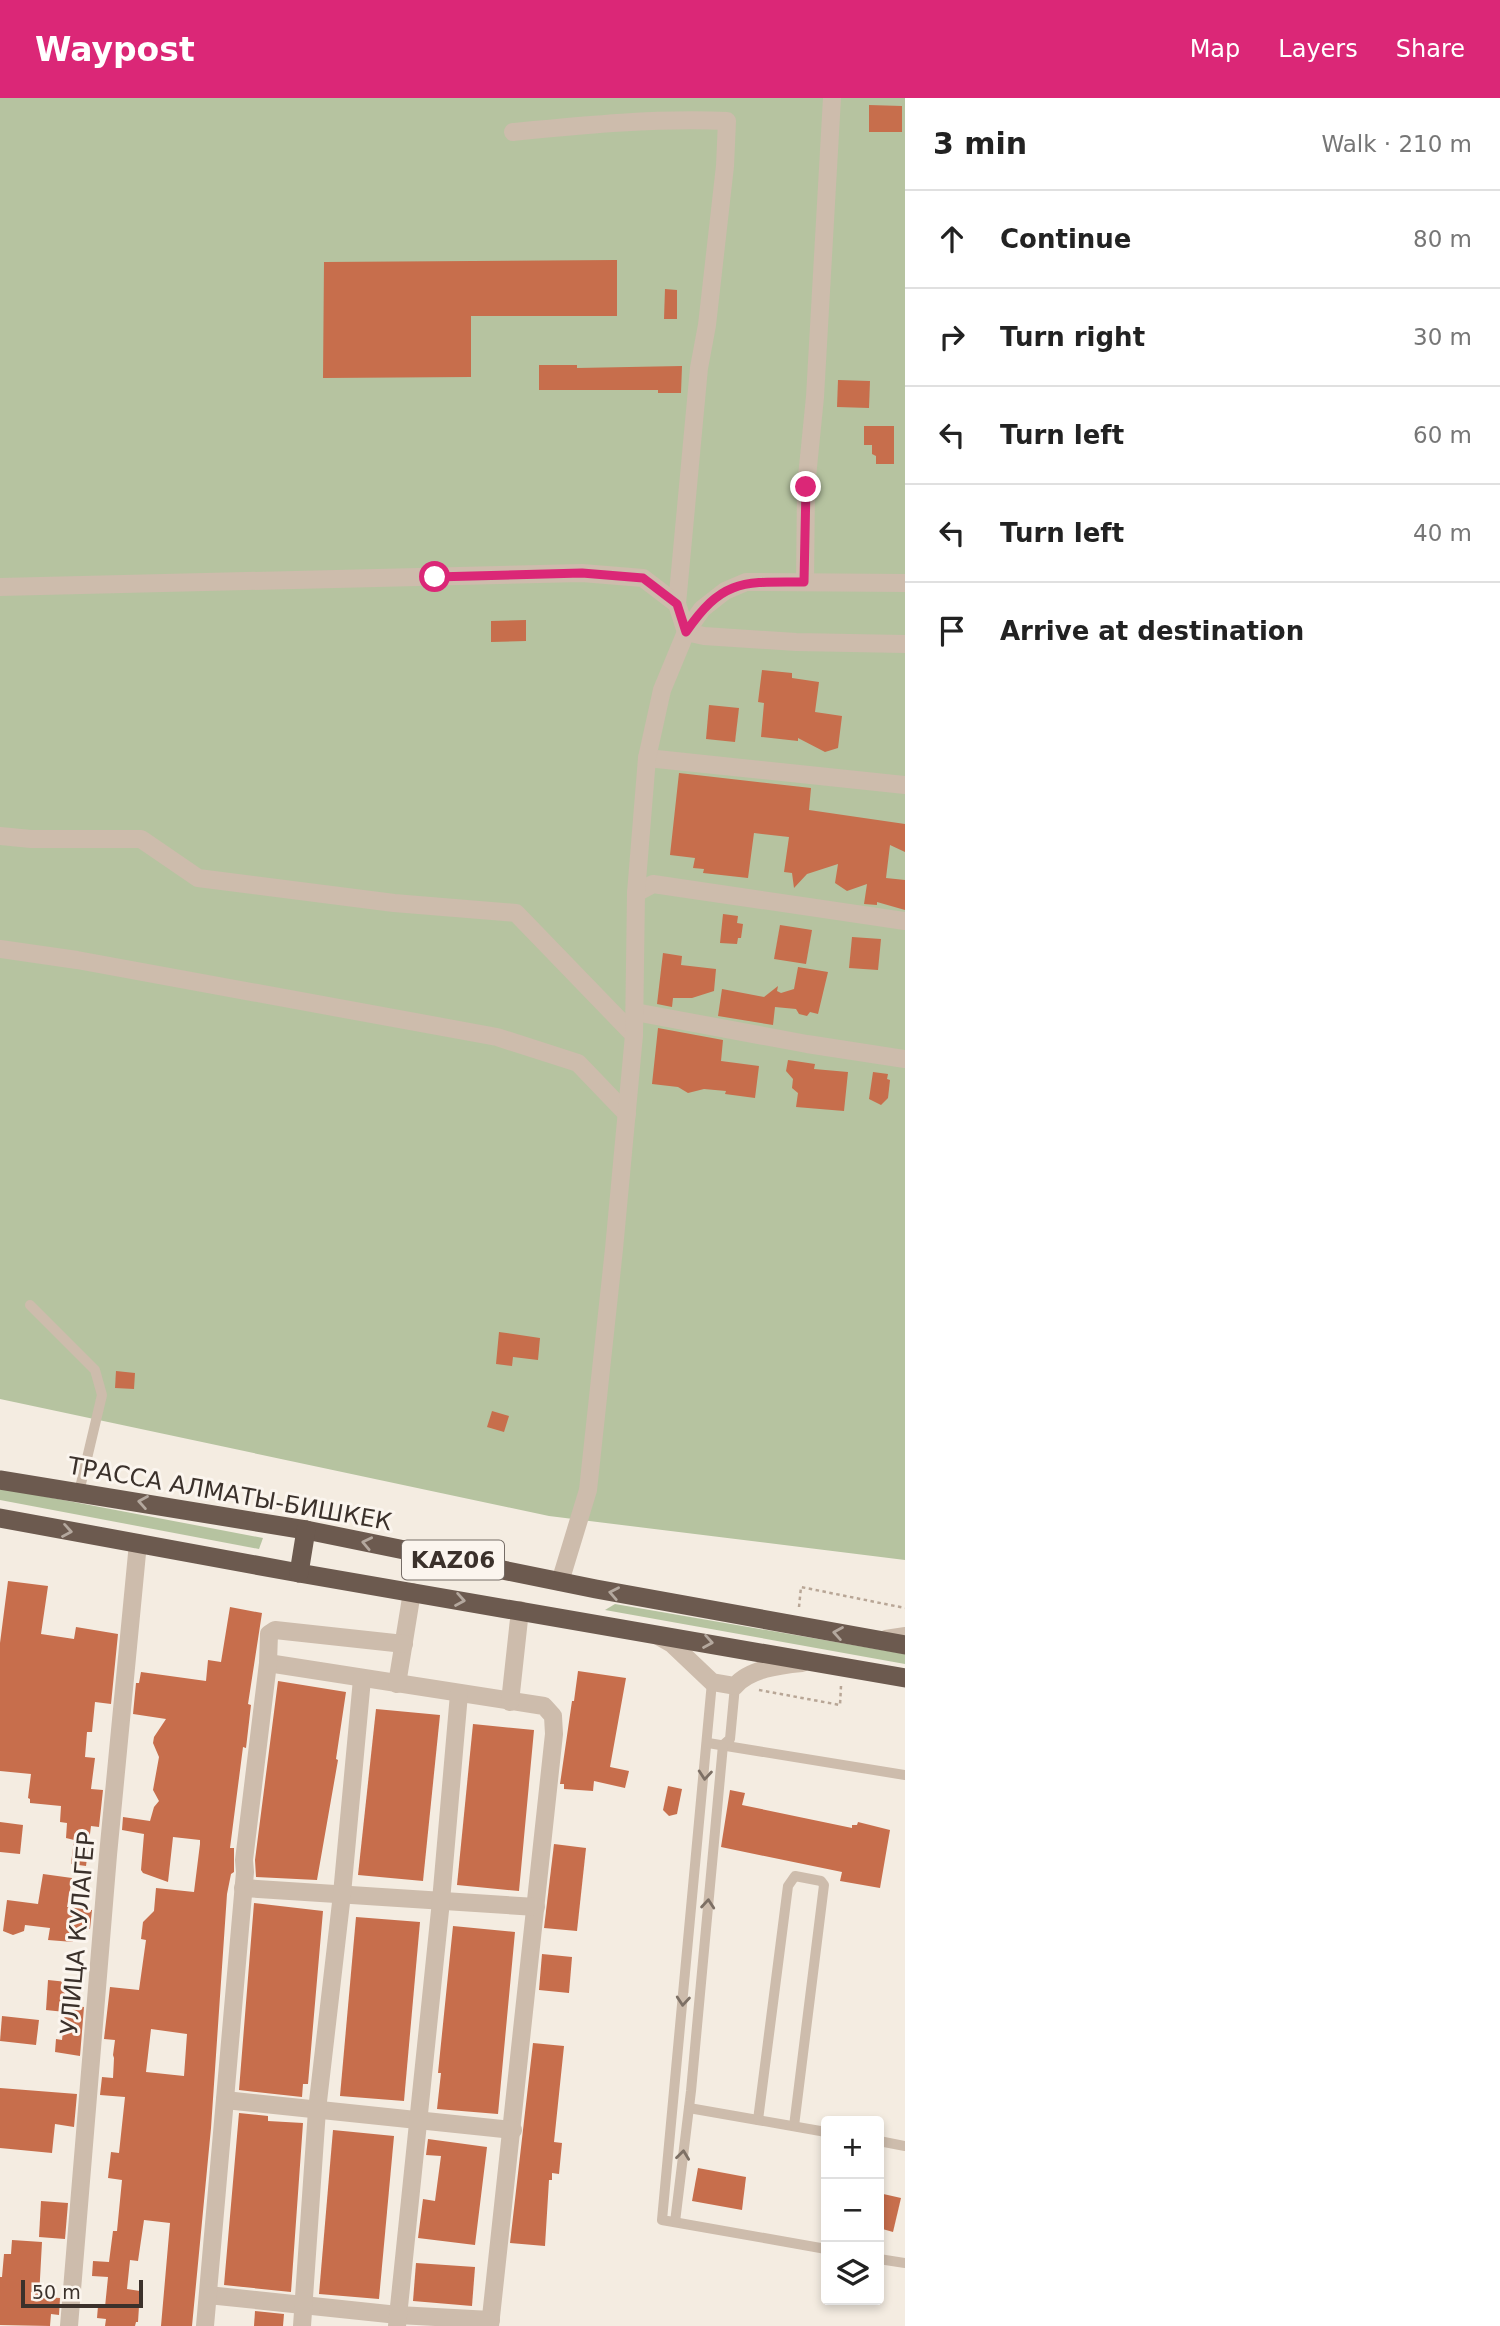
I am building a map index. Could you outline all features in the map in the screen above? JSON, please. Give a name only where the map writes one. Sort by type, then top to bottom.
[{"type":"highway","name":"ТРАССА АЛМАТЫ-БИШКЕК","points":[[0,1480],[306,1530],[560,1582],[905,1645]]},
{"type":"highway","name":"KАZ06","points":[[0,1518],[299,1573],[905,1678]]},
{"type":"highway","points":[[299,1573],[306,1530]]},
{"type":"street","points":[[804,582],[806,487],[815,397],[832,98]]},
{"type":"street","points":[[513,132],[598,123],[674,119],[727,121],[725,166],[708,325],[699,368],[677,604],[686,632]]},
{"type":"street","points":[[0,587],[582,573],[643,578],[677,604]]},
{"type":"street","points":[[560,1582],[588,1490],[634,1035],[636,893],[647,758],[662,690],[686,632],[702,609],[734,586],[746,582],[905,583]]},
{"type":"street","points":[[686,632],[704,636],[796,642],[905,644]]},
{"type":"street","points":[[647,758],[905,785]]},
{"type":"street","points":[[0,836],[31,839],[141,839],[198,878],[394,903],[516,913],[634,1035]]},
{"type":"street","points":[[636,893],[653,884],[905,921]]},
{"type":"street","points":[[0,949],[77,960],[497,1037],[578,1063],[627,1114]]},
{"type":"street","points":[[635,1012],[905,1059]]},
{"type":"street","name":"УЛИЦА КУЛАГЕР","points":[[69,2326],[108,1855],[138,1543]]},
{"type":"street","points":[[397,1684],[412,1592]]},
{"type":"street","points":[[510,1702],[520,1610]]},
{"type":"street","points":[[205,2326],[244,1860],[270,1634],[275,1630],[404,1644]]},
{"type":"street","points":[[652,1633],[672,1644],[712,1682],[735,1686],[742,1677],[782,1665],[816,1661]]},
{"type":"street","points":[[208,2295],[397,2320],[491,2323],[554,1734],[553,1716],[544,1706],[268,1663]]},
{"type":"street","points":[[302,2326],[317,2110],[342,1894],[362,1679]]},
{"type":"street","points":[[397,2320],[441,1901],[459,1694]]},
{"type":"street","points":[[243,1888],[536,1907]]},
{"type":"street","points":[[225,2100],[419,2118],[513,2130]]},
{"type":"lane","points":[[30,1305],[95,1370],[100,1382],[102,1395],[79,1492]]},
{"type":"lane","points":[[866,1638],[905,1632]]},
{"type":"lane","points":[[712,1682],[662,2220],[821,2248]]},
{"type":"lane","points":[[675,2222],[689,2108],[723,1745],[730,1739],[735,1686]]},
{"type":"lane","points":[[708,1743],[905,1775]]},
{"type":"lane","points":[[758,2120],[788,1886],[795,1876],[821,1881],[824,1885],[794,2126]]},
{"type":"lane","points":[[689,2108],[821,2131]]},
{"type":"lane","points":[[884,2142],[905,2146]]},
{"type":"lane","points":[[884,2260],[905,2263]]},
{"type":"path","points":[[801,1587],[905,1608]]},
{"type":"path","points":[[735,1686],[840,1705],[841,1685]]},
{"type":"green space","points":[[0,98],[905,98],[905,1560],[549,1516],[0,1399]]},
{"type":"green space","points":[[0,1488],[263,1538],[259,1549],[0,1500]]},
{"type":"green space","points":[[615,1604],[905,1654],[905,1664],[605,1610]]},
{"type":"building","points":[[869,105],[902,106],[902,132],[869,132]]},
{"type":"building","points":[[617,260],[617,316],[471,316],[471,377],[323,378],[324,262]]},
{"type":"building","points":[[665,289],[677,290],[677,319],[664,319]]},
{"type":"building","points":[[539,365],[577,365],[577,368],[682,366],[681,393],[658,393],[658,390],[539,390]]},
{"type":"building","points":[[838,380],[870,381],[869,408],[837,407]]},
{"type":"building","points":[[864,426],[894,426],[894,464],[876,464],[872,445],[864,445]]},
{"type":"building","points":[[526,620],[526,641],[491,642],[491,621]]},
{"type":"building","points":[[762,670],[792,673],[792,678],[819,682],[815,712],[842,716],[838,748],[825,752],[798,738],[798,741],[761,737],[764,703],[758,702]]},
{"type":"building","points":[[709,705],[739,708],[735,742],[706,739]]},
{"type":"building","points":[[679,773],[811,788],[809,810],[905,824],[905,852],[890,845],[886,878],[905,880],[905,910],[877,902],[877,905],[864,904],[867,884],[847,891],[835,883],[838,864],[807,874],[794,888],[792,873],[784,872],[789,837],[754,833],[748,878],[703,873],[704,869],[693,868],[695,858],[670,855]]},
{"type":"building","points":[[723,914],[738,916],[737,923],[743,924],[741,938],[738,938],[737,944],[720,943]]},
{"type":"building","points":[[780,925],[812,930],[806,964],[774,959]]},
{"type":"building","points":[[852,937],[881,939],[878,970],[849,968]]},
{"type":"building","points":[[663,953],[682,956],[681,965],[716,969],[714,991],[692,998],[673,998],[672,1007],[657,1004]]},
{"type":"building","points":[[798,967],[828,972],[818,1014],[810,1012],[807,1016],[799,1014],[796,1009],[775,1007],[773,1025],[718,1016],[722,989],[764,997],[778,986],[777,991],[781,993],[794,989]]},
{"type":"building","points":[[658,1028],[723,1040],[721,1061],[759,1066],[755,1098],[704,1089],[688,1093],[678,1087],[652,1084]]},
{"type":"building","points":[[788,1060],[815,1064],[814,1069],[848,1072],[844,1111],[796,1107],[798,1093],[792,1088],[793,1079],[786,1071]]},
{"type":"building","points":[[873,1072],[888,1074],[887,1079],[890,1080],[888,1098],[881,1105],[869,1099]]},
{"type":"building","points":[[499,1332],[540,1338],[538,1360],[513,1357],[512,1366],[496,1364]]},
{"type":"building","points":[[116,1371],[135,1373],[134,1389],[115,1388]]},
{"type":"building","points":[[492,1411],[509,1416],[504,1432],[487,1427]]},
{"type":"building","points":[[8,1581],[48,1586],[41,1634],[74,1639],[76,1627],[118,1634],[111,1704],[95,1702],[92,1732],[87,1732],[85,1757],[95,1758],[91,1789],[103,1790],[99,1827],[91,1826],[86,1866],[71,1864],[74,1840],[66,1838],[67,1823],[60,1822],[61,1806],[30,1803],[28,1798],[31,1774],[0,1771],[0,1643]]},
{"type":"building","points":[[230,1607],[262,1613],[248,1704],[251,1705],[246,1748],[243,1747],[230,1848],[234,1848],[234,1872],[231,1874],[227,1894],[211,2128],[192,2326],[161,2326],[170,2223],[144,2220],[138,2261],[130,2260],[127,2289],[140,2291],[138,2322],[135,2326],[105,2326],[106,2319],[97,2318],[98,2306],[105,2307],[108,2277],[92,2276],[93,2261],[109,2262],[113,2231],[117,2231],[122,2180],[108,2178],[111,2152],[119,2153],[125,2097],[100,2095],[102,2077],[113,2078],[115,2040],[104,2039],[110,1987],[139,1990],[146,1940],[141,1939],[143,1922],[154,1911],[156,1888],[194,1892],[200,1844],[200,1840],[173,1837],[168,1882],[141,1870],[144,1834],[122,1830],[123,1817],[150,1821],[159,1801],[153,1790],[159,1757],[153,1743],[166,1719],[133,1714],[136,1683],[139,1683],[141,1672],[206,1681],[208,1660],[221,1662]],"holes":[[[151,2029],[187,2034],[184,2076],[146,2072]]]},
{"type":"building","points":[[578,1671],[626,1678],[610,1767],[629,1771],[625,1788],[594,1781],[593,1791],[564,1789],[564,1784],[560,1784]]},
{"type":"building","points":[[278,1681],[346,1692],[336,1759],[338,1760],[317,1880],[256,1877],[255,1860]]},
{"type":"building","points":[[376,1709],[440,1715],[423,1881],[358,1875]]},
{"type":"building","points":[[473,1724],[534,1730],[519,1891],[457,1885]]},
{"type":"building","points":[[668,1786],[682,1789],[677,1814],[669,1816],[663,1810]]},
{"type":"building","points":[[730,1790],[745,1793],[742,1805],[852,1828],[852,1825],[857,1825],[858,1822],[890,1830],[880,1888],[840,1881],[842,1872],[721,1847]]},
{"type":"building","points":[[0,1822],[23,1825],[20,1854],[0,1852]]},
{"type":"building","points":[[554,1844],[586,1848],[577,1931],[544,1928]]},
{"type":"building","points":[[43,1874],[72,1878],[67,1907],[92,1910],[90,1929],[87,1929],[87,1932],[74,1930],[73,1942],[48,1940],[50,1928],[25,1925],[24,1931],[13,1935],[3,1931],[7,1900],[38,1904]]},
{"type":"building","points":[[254,1903],[323,1911],[308,2084],[303,2084],[302,2097],[239,2090]]},
{"type":"building","points":[[356,1917],[420,1922],[404,2101],[340,2096]]},
{"type":"building","points":[[453,1926],[515,1932],[498,2114],[437,2109],[441,2073],[438,2073]]},
{"type":"building","points":[[542,1954],[572,1957],[569,1993],[539,1990]]},
{"type":"building","points":[[48,1980],[77,1983],[75,2006],[84,2007],[80,2056],[55,2052],[56,2039],[62,2040],[65,2012],[46,2010]]},
{"type":"building","points":[[2,2016],[39,2020],[36,2045],[0,2041]]},
{"type":"building","points":[[533,2043],[564,2046],[554,2142],[562,2143],[559,2174],[552,2173],[552,2180],[549,2180],[545,2246],[510,2243]]},
{"type":"building","points":[[0,2088],[77,2094],[74,2127],[55,2124],[52,2153],[0,2148]]},
{"type":"building","points":[[239,2113],[268,2116],[268,2121],[303,2123],[291,2292],[224,2285]]},
{"type":"building","points":[[333,2130],[394,2136],[379,2299],[319,2294]]},
{"type":"building","points":[[428,2139],[487,2147],[475,2245],[418,2238],[423,2199],[435,2201],[441,2156],[426,2155]]},
{"type":"building","points":[[698,2168],[746,2177],[742,2210],[692,2201]]},
{"type":"building","points":[[884,2194],[901,2198],[893,2232],[884,2229]]},
{"type":"building","points":[[41,2201],[68,2203],[65,2239],[39,2237]]},
{"type":"building","points":[[12,2240],[42,2242],[39,2297],[60,2298],[59,2315],[51,2314],[50,2326],[0,2325],[0,2277],[4,2254],[11,2254]]},
{"type":"building","points":[[416,2263],[475,2267],[472,2306],[413,2301]]},
{"type":"building","points":[[255,2311],[284,2314],[283,2326],[254,2326]]},
{"type":"route","points":[[435,577],[582,573],[643,578],[677,604],[686,632],[702,609],[734,586],[746,582],[804,582],[806,487]]}]
